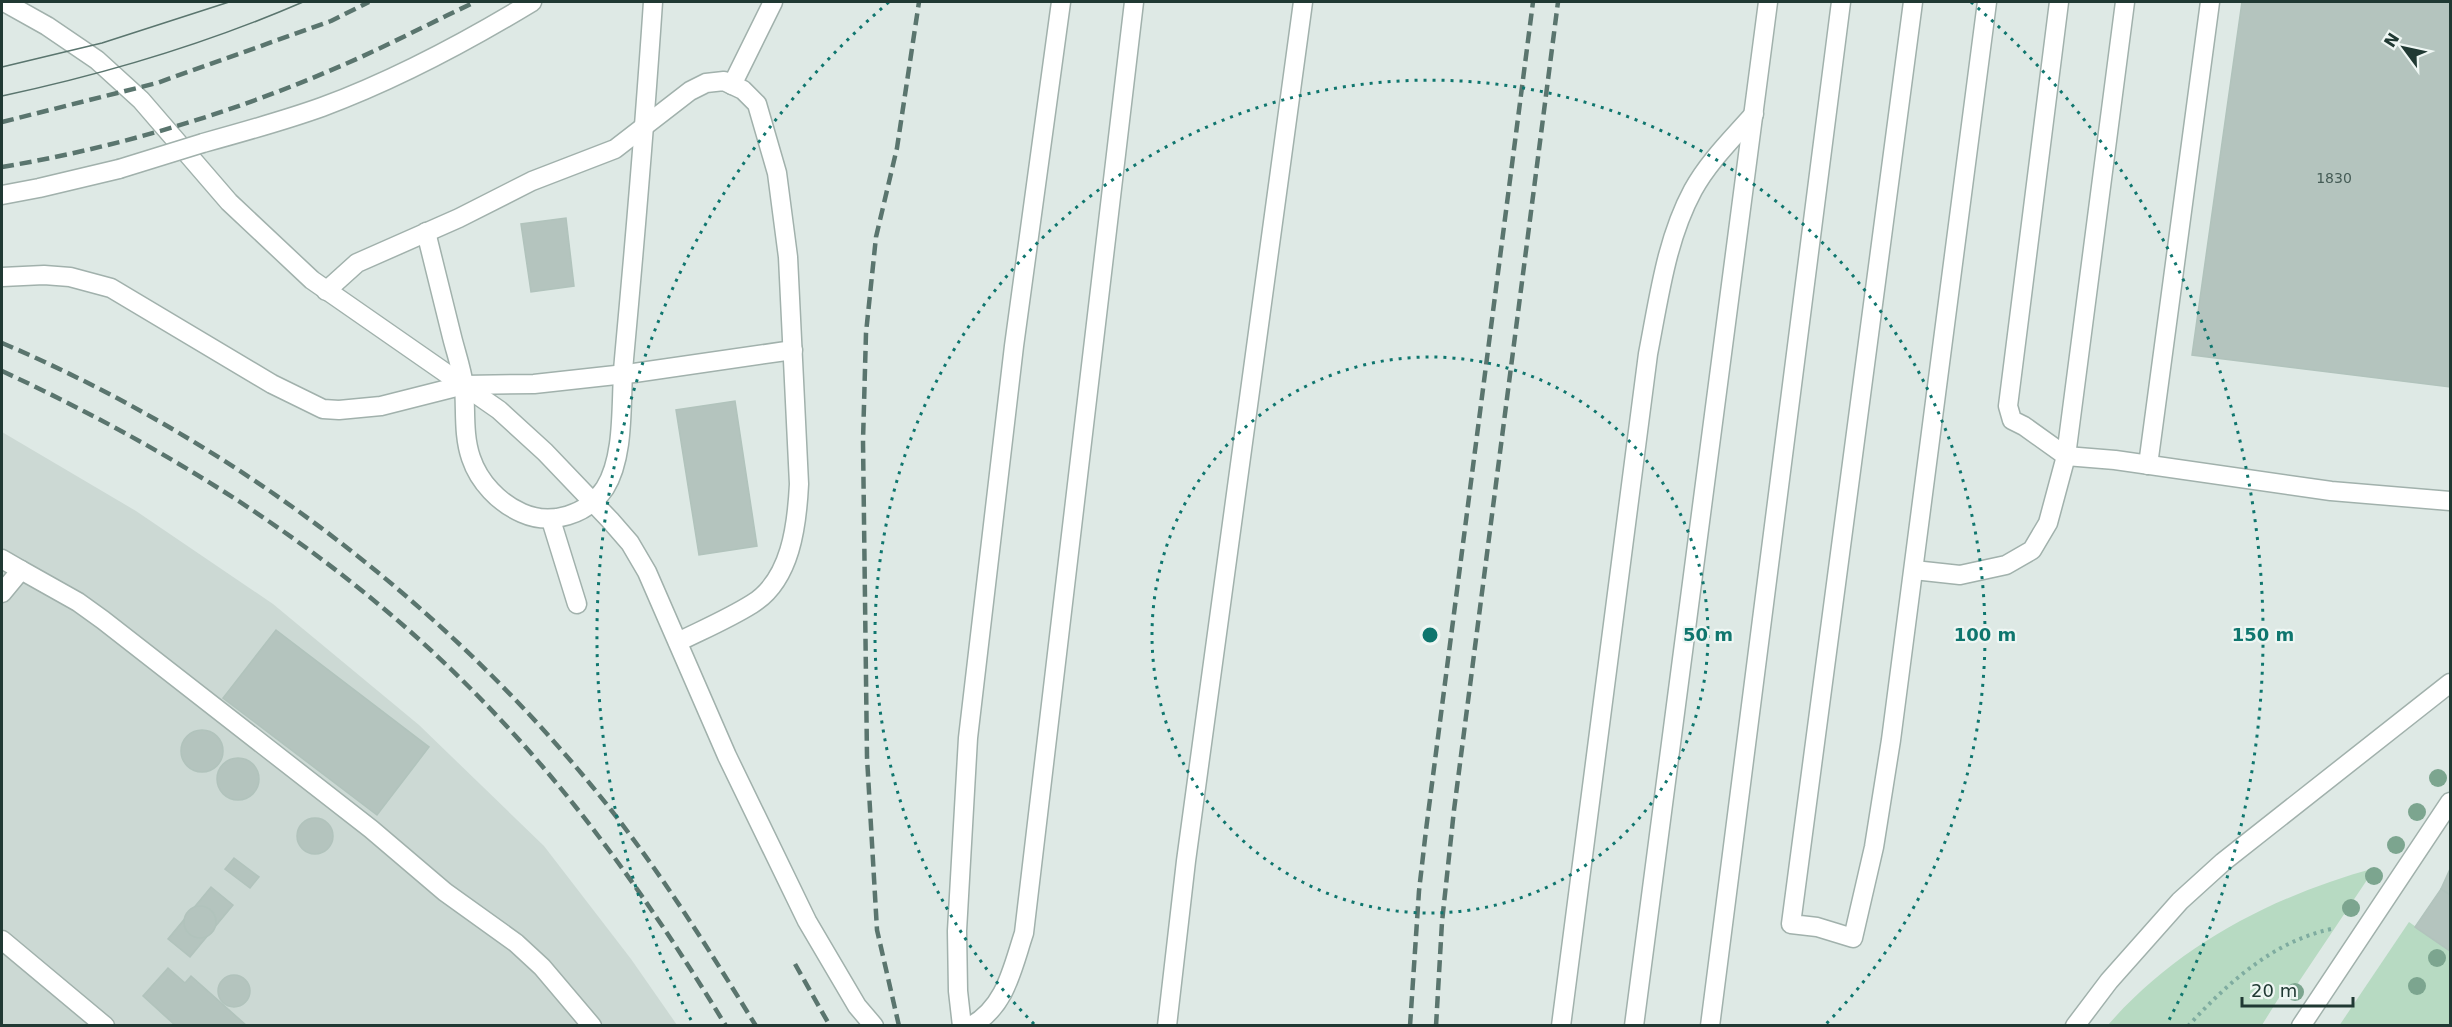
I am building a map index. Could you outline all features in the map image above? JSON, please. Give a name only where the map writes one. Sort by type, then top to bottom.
[{"type":"street","points":[[4,2],[71,42],[117,78],[141,100],[229,202],[289,260],[326,291],[499,410],[545,452],[630,543],[647,572],[727,756],[807,921],[857,1006],[874,1026]]},
{"type":"street","points":[[2,195],[119,169],[324,106],[427,60],[532,2]]},
{"type":"street","points":[[426,232],[464,385],[466,433],[471,458],[481,480],[497,497],[515,510],[533,518],[551,520],[563,518],[593,502],[605,487],[619,448],[622,375],[645,127],[653,2]]},
{"type":"street","points":[[732,85],[772,2]]},
{"type":"street","points":[[962,1026],[958,991],[957,931],[968,738],[1016,334],[1061,2]]},
{"type":"street","points":[[971,1026],[985,1016],[1001,998],[1024,933],[1134,2]]},
{"type":"street","points":[[1167,1026],[1185,861],[1303,2]]},
{"type":"street","points":[[1634,1026],[1768,2]]},
{"type":"street","points":[[1710,1026],[1842,2]]},
{"type":"street","points":[[1913,2],[1791,924],[1816,927],[1853,938],[1874,847],[1914,570],[1987,2]]},
{"type":"street","points":[[2059,2],[2008,406],[2012,420],[2066,456],[2148,465],[2331,491],[2451,501]]},
{"type":"street","points":[[1914,570],[1960,575],[2006,565],[2032,550],[2048,523],[2066,456],[2125,2]]},
{"type":"street","points":[[2148,465],[2210,2]]},
{"type":"street","points":[[326,291],[357,263],[459,218],[531,181],[615,149],[690,91],[706,83],[724,81],[743,90],[757,104],[767,133],[777,173],[788,257],[799,484],[798,512],[793,540],[785,561],[768,590],[753,603],[678,642]]},
{"type":"street","points":[[1561,1026],[1648,354],[1664,270],[1675,231],[1693,190],[1710,164],[1754,114]]},
{"type":"street","points":[[2,277],[70,277],[111,288],[272,384],[323,409],[356,410],[381,406],[464,385],[534,384],[622,375],[793,350]]},
{"type":"street","points":[[551,520],[577,604]]},
{"type":"street","points":[[2,559],[78,602],[103,620],[371,829],[445,892],[516,943],[542,967],[592,1026]]},
{"type":"street","points":[[2,593],[21,570]]},
{"type":"street","points":[[2076,1026],[2122,965],[2180,901],[2223,862],[2451,683]]},
{"type":"street","points":[[2301,1026],[2451,802]]},
{"type":"street","points":[[2,940],[105,1026]]},
{"type":"path","points":[[2188,1026],[2224,988],[2264,958],[2298,939],[2335,929]]},
{"type":"shaded area","points":[[2,432],[136,511],[273,604],[419,725],[544,846],[631,959],[677,1025],[2,1026]]},
{"type":"green space","points":[[2375,868],[2296,986],[2285,988],[2262,1025],[2108,1025],[2135,996],[2165,971],[2230,927],[2300,893]]},
{"type":"green space","points":[[2409,922],[2450,951],[2450,1025],[2339,1026]]},
{"type":"building","points":[[2242,2],[2450,2],[2450,387],[2192,355]]},
{"type":"building","points":[[566,218],[574,286],[531,292],[521,224]]},
{"type":"building","points":[[735,401],[757,546],[699,555],[676,410]]},
{"type":"building","points":[[276,630],[429,747],[377,815],[223,698]]},
{"type":"building","points":[[202,730],[210,731],[217,736],[222,743],[222,759],[217,766],[210,771],[202,772],[194,771],[187,766],[182,759],[181,751],[182,743],[187,736],[194,731]]},
{"type":"building","points":[[238,758],[253,764],[259,779],[253,794],[238,800],[223,794],[217,779],[223,764]]},
{"type":"building","points":[[315,818],[328,823],[333,836],[328,849],[315,854],[302,849],[297,836],[302,823]]},
{"type":"building","points":[[234,858],[259,877],[250,888],[225,869]]},
{"type":"building","points":[[2450,869],[2450,895],[2441,889]]},
{"type":"building","points":[[211,887],[233,905],[190,957],[168,939]]},
{"type":"building","points":[[2441,889],[2450,895],[2450,951],[2415,927]]},
{"type":"building","points":[[200,906],[211,911],[216,922],[211,933],[200,938],[189,933],[184,922],[189,911]]},
{"type":"building","points":[[168,968],[185,983],[191,976],[247,1026],[176,1026],[143,996]]},
{"type":"building","points":[[234,975],[245,980],[250,991],[245,1002],[234,1007],[223,1002],[218,991],[223,980]]},
{"type":"tram line","points":[[2,67],[102,43],[229,2]]},
{"type":"tram line","points":[[2,96],[117,68],[230,31],[303,2]]},
{"type":"railway","points":[[2,122],[157,83],[331,21],[369,2]]},
{"type":"railway","points":[[2,167],[140,137],[230,109],[318,76],[475,2]]},
{"type":"railway","points":[[899,1026],[877,930],[867,757],[863,441],[866,333],[876,237],[897,148],[919,2]]},
{"type":"railway","points":[[1410,1026],[1419,891],[1426,830],[1533,2]]},
{"type":"railway","points":[[1436,1026],[1442,922],[1454,810],[1558,2]]},
{"type":"railway","points":[[2,343],[86,382],[167,426],[246,475],[323,529],[396,587],[465,650],[530,716],[614,813],[678,903],[756,1026]]},
{"type":"railway","points":[[2,371],[138,440],[267,520],[328,564],[444,663],[530,752],[591,827],[648,904],[726,1026]]},
{"type":"railway","points":[[795,964],[830,1026]]}]
